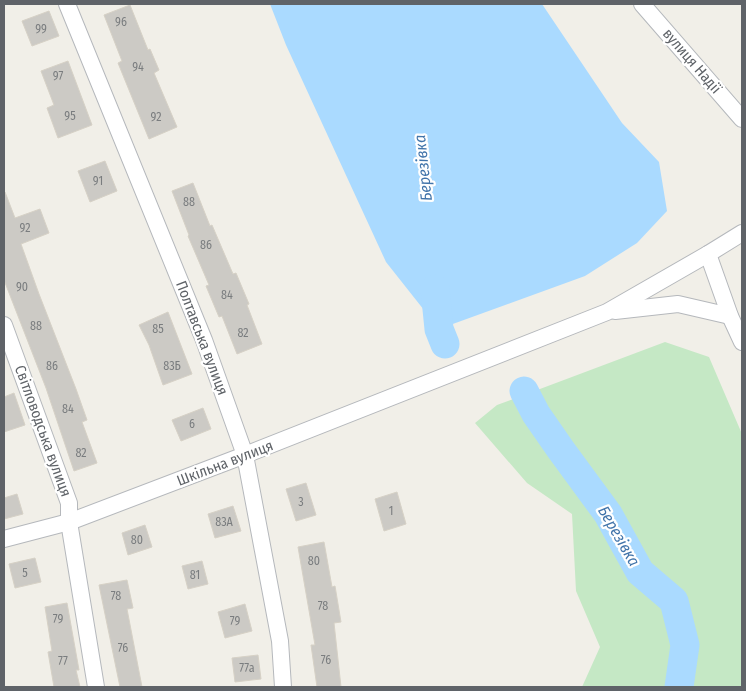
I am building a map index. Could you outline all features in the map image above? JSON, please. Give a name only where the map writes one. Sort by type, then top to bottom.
[{"type":"street","name":"Полтавська вулиця","points":[[67,4],[204,340],[245,455],[280,641],[283,687]]},
{"type":"street","name":"вулиця Надії","points":[[642,4],[742,119]]},
{"type":"street","points":[[608,312],[742,233]]},
{"type":"street","points":[[708,254],[730,316],[742,342]]},
{"type":"street","points":[[608,312],[678,304],[730,316]]},
{"type":"street","name":"Шкільна вулиця","points":[[4,539],[69,522],[608,312]]},
{"type":"street","name":"Світловодська вулиця","points":[[4,324],[69,503],[69,522],[96,687]]},
{"type":"green space","points":[[665,342],[709,357],[742,434],[742,687],[582,687],[600,647],[576,591],[572,514],[527,483],[475,423],[497,405]]},
{"type":"water","points":[[270,4],[542,4],[622,123],[659,162],[667,211],[637,243],[585,276],[439,329],[386,262],[286,45]]},
{"type":"building","points":[[130,5],[148,50],[150,49],[159,70],[154,73],[177,127],[149,139],[118,63],[122,61],[104,15]]},
{"type":"building","points":[[49,11],[59,36],[32,46],[22,21]]},
{"type":"building","points":[[68,61],[92,125],[58,138],[47,108],[54,105],[41,71]]},
{"type":"building","points":[[105,161],[117,191],[90,202],[78,171]]},
{"type":"building","points":[[193,183],[210,226],[212,225],[233,274],[236,273],[249,304],[247,305],[262,344],[237,354],[222,316],[219,317],[206,286],[209,285],[188,236],[172,191]]},
{"type":"building","points":[[5,192],[15,218],[40,209],[49,233],[21,244],[87,420],[82,422],[97,463],[74,471],[46,388],[4,280]]},
{"type":"building","points":[[168,312],[192,374],[163,385],[149,345],[139,325]]},
{"type":"building","points":[[14,393],[25,425],[4,432],[4,397]]},
{"type":"building","points":[[203,408],[211,429],[181,441],[172,420]]},
{"type":"building","points":[[306,483],[316,515],[296,521],[286,489]]},
{"type":"building","points":[[397,492],[406,524],[384,531],[375,499]]},
{"type":"building","points":[[17,494],[23,514],[4,519],[4,498]]},
{"type":"building","points":[[233,506],[241,531],[215,538],[208,514]]},
{"type":"building","points":[[145,525],[152,547],[128,555],[122,533]]},
{"type":"building","points":[[324,542],[332,587],[335,586],[341,622],[334,623],[341,687],[317,687],[311,645],[315,645],[298,547]]},
{"type":"building","points":[[35,558],[41,582],[15,588],[9,564]]},
{"type":"building","points":[[202,561],[208,584],[188,589],[182,566]]},
{"type":"building","points":[[127,580],[133,608],[127,609],[142,687],[120,687],[99,585]]},
{"type":"building","points":[[67,603],[79,670],[76,670],[80,687],[54,687],[48,652],[52,651],[45,607]]},
{"type":"building","points":[[245,604],[252,631],[225,638],[218,612]]},
{"type":"building","points":[[258,655],[261,679],[235,682],[232,658]]},
{"type":"waterway","name":"Березівка","points":[[435,289],[439,329],[445,344]]},
{"type":"waterway","name":"Березівка","points":[[524,391],[536,414],[608,514],[640,572],[674,601],[685,645],[679,687]]}]
